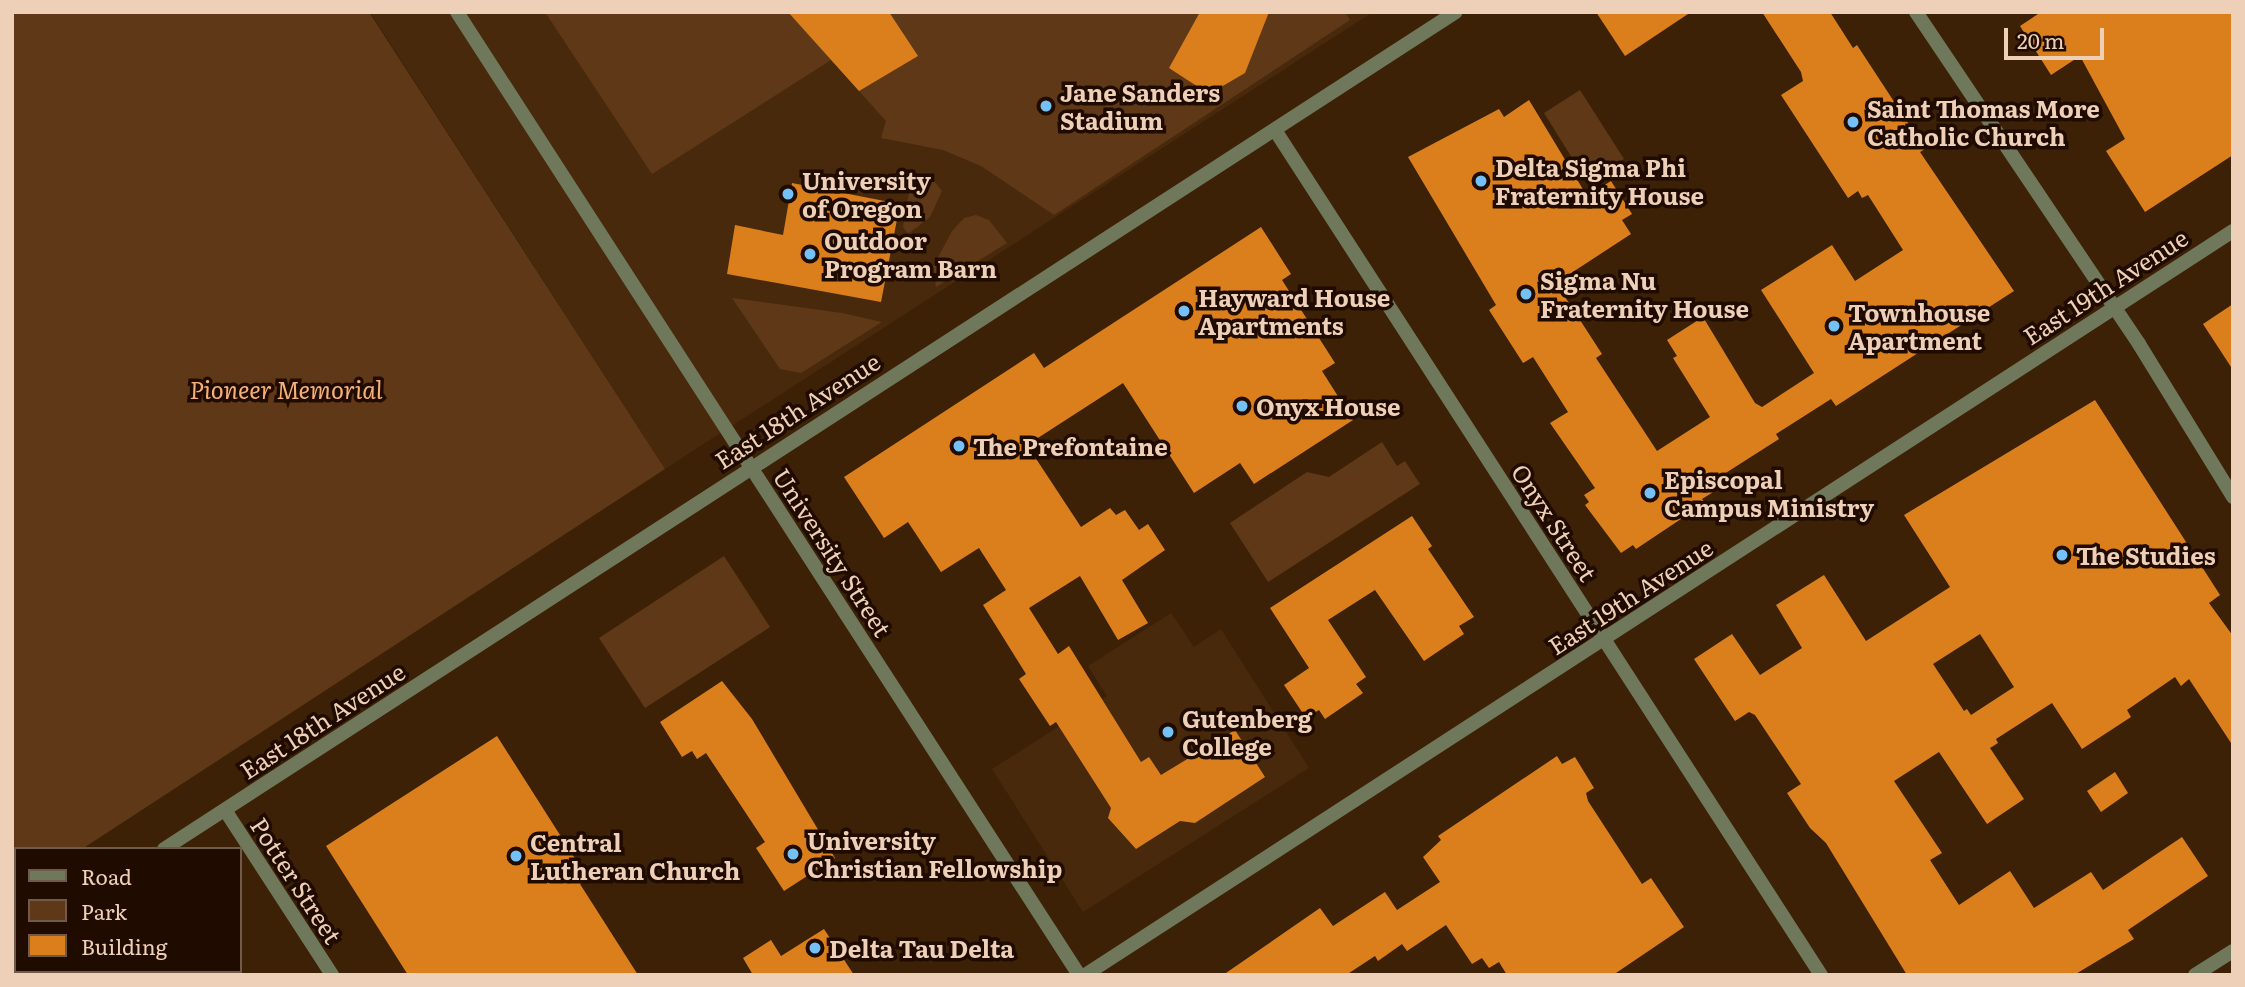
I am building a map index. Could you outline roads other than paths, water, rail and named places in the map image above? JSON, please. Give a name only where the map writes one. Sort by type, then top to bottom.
[{"type":"street","name":"University Street","points":[[457,12],[1079,975]]},
{"type":"street","name":"East 18th Avenue","points":[[167,847],[750,466],[1456,12]]},
{"type":"street","points":[[1916,12],[2113,306],[2233,497]]},
{"type":"street","name":"Onyx Street","points":[[1275,130],[1821,975]]},
{"type":"street","name":"East 19th Avenue","points":[[1085,975],[1604,640],[2113,306],[2233,231]]},
{"type":"street","name":"Potter Street","points":[[225,810],[332,975]]},
{"type":"street","points":[[2195,975],[2233,951]]},
{"type":"place","name":"Jane Sanders Stadium","points":[[1046,106]]},
{"type":"place","name":"Saint Thomas More Catholic Church","points":[[1853,122]]},
{"type":"place","name":"Delta Sigma Phi Fraternity House","points":[[1481,181]]},
{"type":"place","name":"University of Oregon","points":[[788,194]]},
{"type":"place","name":"Outdoor Program Barn","points":[[810,254]]},
{"type":"place","name":"Sigma Nu Fraternity House","points":[[1526,294]]},
{"type":"place","name":"Hayward House Apartments","points":[[1184,311]]},
{"type":"place","name":"Townhouse Apartment","points":[[1834,326]]},
{"type":"place","name":"Onyx House","points":[[1242,406]]},
{"type":"place","name":"The Prefontaine","points":[[959,446]]},
{"type":"place","name":"Episcopal Campus Ministry","points":[[1650,493]]},
{"type":"place","name":"The Studies","points":[[2062,555]]},
{"type":"place","name":"Gutenberg College","points":[[1168,732]]},
{"type":"place","name":"University Christian Fellowship","points":[[793,854]]},
{"type":"place","name":"Central Lutheran Church","points":[[516,856]]},
{"type":"place","name":"Delta Tau Delta","points":[[815,948]]},
{"type":"park label","name":"Pioneer Memorial","points":[[286,389]]}]
